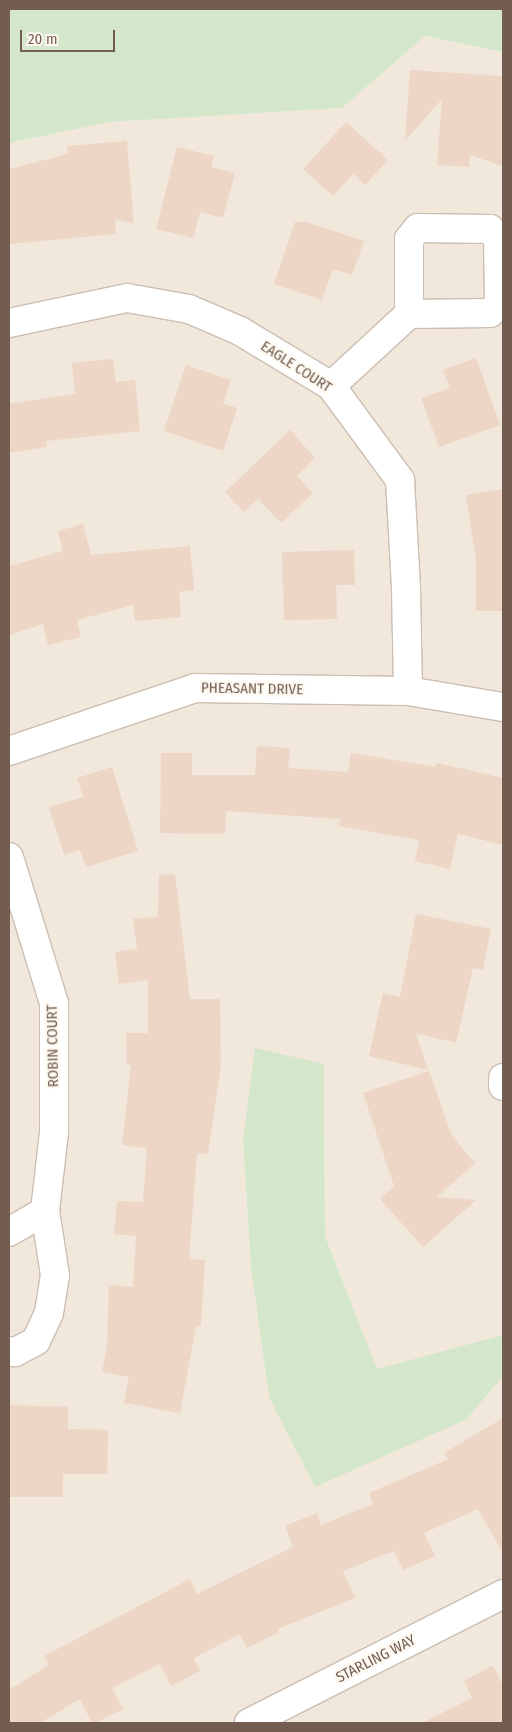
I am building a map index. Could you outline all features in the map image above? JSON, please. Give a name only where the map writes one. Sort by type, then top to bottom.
[{"type":"street","name":"EAGLE COURT","points":[[9,323],[127,298],[189,309],[240,331],[331,386],[400,480],[406,588],[408,691]]},
{"type":"street","points":[[331,386],[409,314]]},
{"type":"street","name":"PHEASANT DRIVE","points":[[9,751],[195,688],[408,691],[503,707]]},
{"type":"street","name":"ROBIN COURT","points":[[9,858],[54,1003],[54,1132],[45,1211],[55,1275],[49,1313],[36,1341],[15,1352],[9,1351]]},
{"type":"street","points":[[503,1078],[503,1086]]},
{"type":"street","points":[[9,1232],[45,1211]]},
{"type":"street","name":"STARLING WAY","points":[[249,1723],[503,1594]]},
{"type":"shaded area","points":[[425,36],[503,52],[503,1335],[377,1370],[325,1236],[324,1064],[243,1142],[251,1268],[269,1397],[467,1419],[503,1376],[503,1723],[9,1723],[9,143],[110,122],[342,108]]},
{"type":"green space","points":[[9,9],[503,9],[503,52],[425,36],[342,108],[110,122],[9,143]]},
{"type":"green space","points":[[255,1048],[324,1064],[325,1236],[377,1369],[503,1335],[503,1376],[467,1419],[315,1487],[269,1397],[251,1268],[243,1142]]},
{"type":"building","points":[[410,70],[503,76],[503,166],[470,155],[469,167],[437,165],[442,99],[405,141]]},
{"type":"building","points":[[346,122],[388,160],[365,185],[353,174],[333,196],[303,169]]},
{"type":"building","points":[[127,141],[134,224],[115,219],[116,234],[9,244],[9,169],[68,154],[67,146]]},
{"type":"building","points":[[177,147],[214,156],[211,167],[235,173],[223,218],[200,212],[193,238],[156,229]]},
{"type":"building","points":[[295,222],[306,222],[364,241],[352,275],[333,269],[322,300],[274,284]]},
{"type":"building","points":[[476,358],[500,425],[439,447],[421,398],[450,388],[443,370]]},
{"type":"building","points":[[113,359],[116,382],[135,380],[140,431],[46,441],[47,447],[9,453],[9,404],[75,394],[72,363]]},
{"type":"building","points":[[186,365],[231,380],[223,404],[237,408],[223,451],[164,431]]},
{"type":"building","points":[[290,430],[315,458],[297,476],[313,493],[281,523],[258,499],[244,512],[225,492]]},
{"type":"building","points":[[503,489],[503,611],[476,611],[476,560],[466,495]]},
{"type":"building","points":[[83,524],[91,555],[190,546],[194,590],[179,592],[181,617],[135,621],[133,605],[77,620],[81,637],[48,645],[43,624],[9,635],[9,566],[63,551],[58,531]]},
{"type":"building","points":[[354,550],[355,585],[336,585],[337,619],[284,620],[282,552]]},
{"type":"building","points":[[257,746],[290,748],[288,768],[348,772],[351,753],[436,767],[437,763],[503,778],[503,845],[458,834],[450,869],[415,861],[419,840],[339,826],[340,819],[226,811],[225,834],[160,833],[161,753],[192,753],[192,775],[255,775]]},
{"type":"building","points":[[112,767],[138,851],[86,867],[80,850],[64,855],[49,807],[83,797],[77,778]]},
{"type":"building","points":[[175,874],[190,999],[220,999],[221,1065],[208,1154],[197,1153],[189,1259],[205,1260],[201,1326],[196,1326],[180,1413],[124,1403],[129,1377],[102,1372],[107,1346],[109,1285],[133,1287],[136,1236],[114,1234],[117,1201],[143,1202],[147,1148],[122,1145],[131,1065],[127,1065],[126,1033],[148,1033],[148,980],[119,984],[115,952],[137,949],[133,919],[158,917],[159,875]]},
{"type":"building","points":[[416,914],[491,929],[483,970],[473,968],[456,1043],[416,1033],[428,1070],[369,1056],[383,993],[400,997]]},
{"type":"building","points":[[429,1071],[452,1136],[475,1163],[437,1197],[476,1200],[423,1247],[380,1199],[394,1186],[363,1093]]},
{"type":"building","points":[[9,1405],[68,1407],[68,1429],[108,1430],[107,1474],[63,1474],[63,1497],[9,1497]]},
{"type":"building","points":[[503,1418],[503,1553],[478,1509],[424,1533],[435,1556],[403,1570],[394,1551],[343,1571],[355,1598],[277,1629],[279,1632],[247,1648],[240,1634],[194,1658],[200,1671],[171,1686],[160,1664],[112,1688],[123,1709],[95,1723],[92,1723],[80,1699],[40,1723],[9,1723],[9,1690],[49,1665],[44,1656],[190,1579],[197,1594],[293,1547],[285,1526],[317,1513],[321,1525],[373,1504],[369,1493],[448,1459],[444,1453]]},
{"type":"building","points":[[493,1665],[503,1686],[503,1723],[422,1723],[472,1698],[464,1681]]}]
